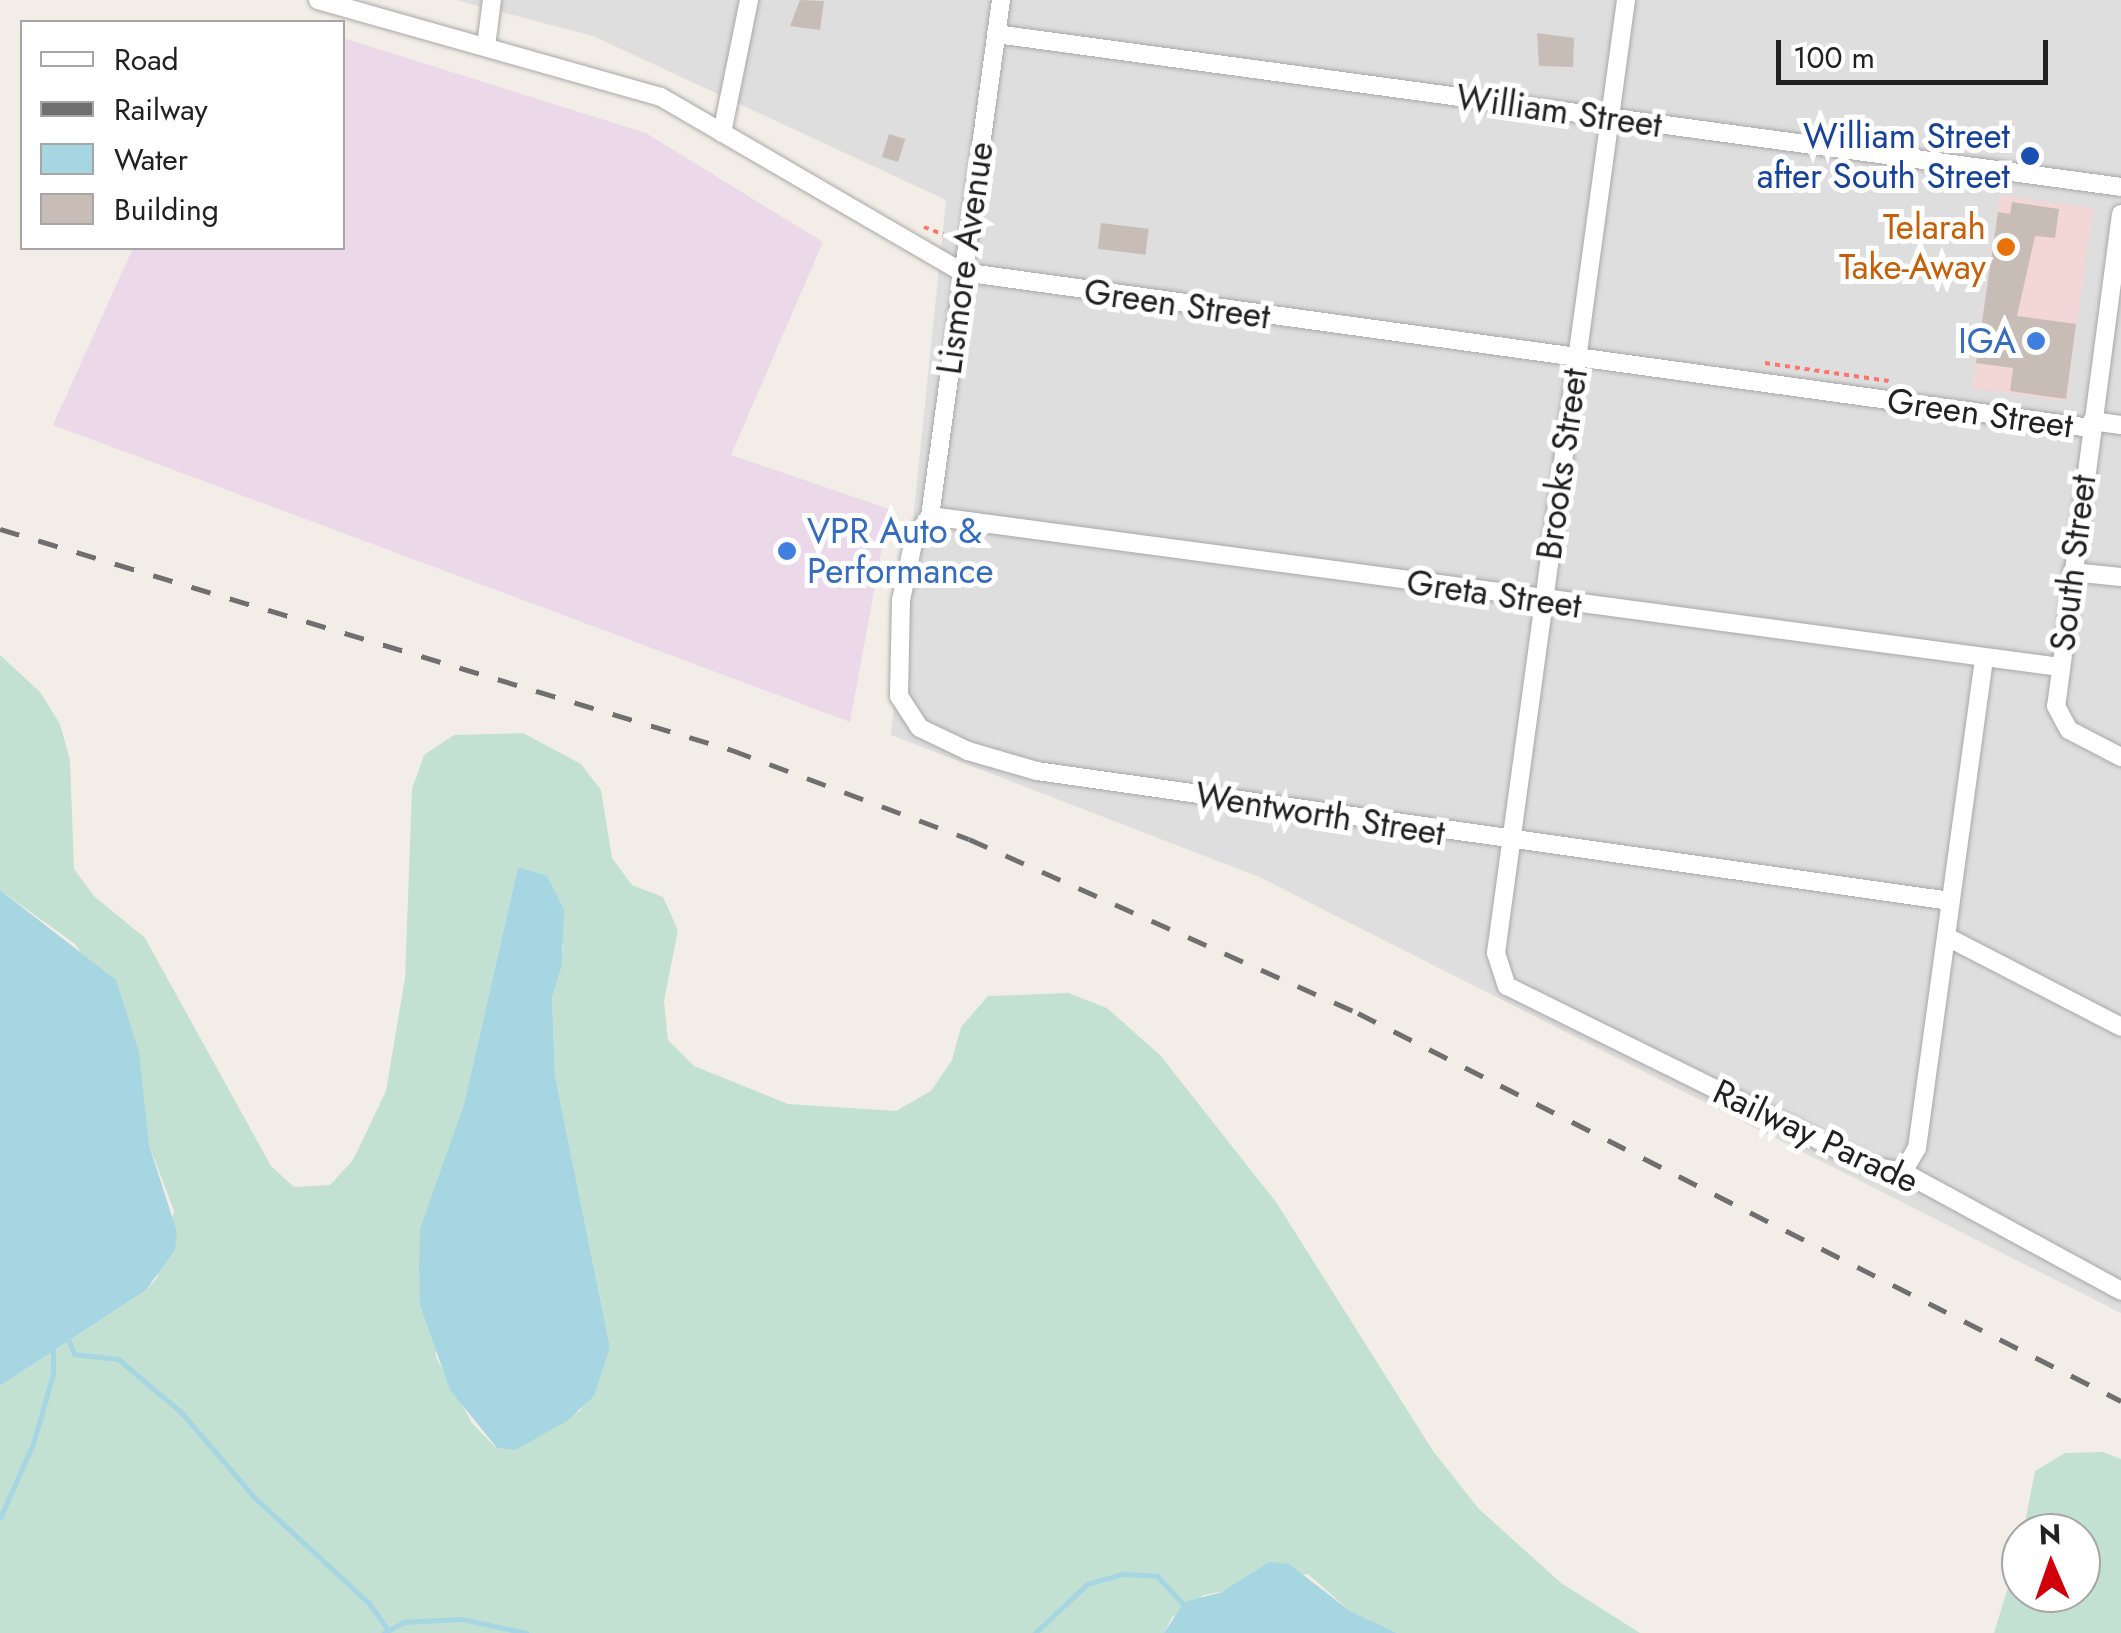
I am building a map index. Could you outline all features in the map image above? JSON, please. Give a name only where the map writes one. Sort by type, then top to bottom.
[{"type":"street","name":"Green Street","points":[[318,0],[661,97],[962,272],[1576,360],[2091,425],[2121,425]]},
{"type":"street","points":[[486,46],[492,0]]},
{"type":"street","points":[[722,134],[749,0]]},
{"type":"street","name":"Lismore Avenue","points":[[930,516],[1001,0]]},
{"type":"street","name":"Brooks Street","points":[[1507,986],[1496,953],[1626,0]]},
{"type":"street","name":"William Street","points":[[996,34],[2121,187]]},
{"type":"street","name":"South Street","points":[[2121,214],[2117,271],[2091,425],[2056,706],[2069,730],[2121,757]]},
{"type":"street","name":"Greta Street","points":[[930,516],[1984,660],[2060,667]]},
{"type":"street","name":"Wentworth Street","points":[[930,516],[914,539],[896,659],[899,696],[920,728],[1036,771],[1510,843],[1950,901]]},
{"type":"street","points":[[2072,572],[2121,578]]},
{"type":"street","points":[[1903,1172],[1917,1148],[1984,660]]},
{"type":"street","points":[[1947,937],[2121,1027]]},
{"type":"street","name":"Railway Parade","points":[[1507,986],[1872,1166],[1903,1172],[2121,1291]]},
{"type":"shaded area","points":[[456,0],[2121,0],[2121,1313],[1259,877],[891,735],[946,200],[593,36]]},
{"type":"shaded area","points":[[345,39],[646,133],[823,242],[731,455],[889,509],[850,722],[53,425],[132,250],[345,250]]},
{"type":"shaded area","points":[[2000,195],[2093,208],[2066,401],[1973,388]]},
{"type":"green space","points":[[0,655],[40,692],[60,724],[70,760],[74,869],[94,896],[145,938],[271,1166],[294,1187],[330,1185],[353,1160],[386,1091],[405,978],[412,789],[424,755],[454,735],[523,733],[581,764],[601,790],[612,858],[632,885],[663,897],[678,930],[664,1001],[668,1040],[694,1066],[788,1104],[896,1111],[931,1091],[952,1060],[961,1027],[988,996],[1068,993],[1107,1008],[1160,1055],[1276,1202],[1433,1451],[1479,1509],[1561,1583],[1640,1633],[1397,1633],[1350,1611],[1308,1574],[1204,1595],[1172,1617],[1164,1633],[0,1633],[0,1386],[146,1290],[157,1278],[174,1211],[149,1145],[133,1034],[75,944],[0,890]],"holes":[[[518,867],[564,946],[552,997],[555,1076],[610,1347],[581,1410],[514,1450],[496,1448],[472,1423],[436,1357],[433,1194],[464,1104]]]},
{"type":"green space","points":[[2103,1452],[2121,1459],[2121,1633],[1994,1633],[2001,1610],[2101,1613],[2101,1513],[2027,1513],[2035,1471],[2065,1453]]},
{"type":"water","points":[[518,867],[547,876],[564,909],[562,964],[552,997],[555,1076],[610,1347],[594,1396],[567,1421],[515,1450],[497,1448],[450,1390],[420,1305],[419,1267],[420,1229],[464,1104]]},
{"type":"water","points":[[0,890],[116,980],[139,1052],[149,1145],[177,1232],[175,1250],[146,1290],[0,1386]]},
{"type":"water","points":[[1269,1562],[1289,1564],[1350,1611],[1397,1633],[1164,1633],[1184,1602],[1222,1592]]},
{"type":"building","points":[[800,0],[824,1],[820,30],[790,26]]},
{"type":"building","points":[[1537,33],[1574,38],[1573,67],[1539,66]]},
{"type":"building","points":[[889,134],[905,139],[898,162],[882,157]]},
{"type":"building","points":[[2012,202],[2059,209],[2055,238],[2035,236],[2017,316],[2076,324],[2066,399],[2010,391],[2013,368],[1976,363],[1998,212],[2010,214]]},
{"type":"building","points":[[1101,223],[1149,229],[1145,255],[1098,249]]},
{"type":"waterway","points":[[68,1339],[74,1354],[118,1359],[181,1412],[254,1497],[369,1603],[387,1629]]},
{"type":"waterway","points":[[0,1518],[33,1444],[53,1374],[53,1346]]},
{"type":"waterway","points":[[1035,1633],[1087,1584],[1122,1574],[1157,1576],[1186,1607]]},
{"type":"waterway","points":[[384,1633],[404,1622],[461,1619],[527,1633]]},
{"type":"railway","points":[[0,529],[732,750],[969,839],[1358,1013],[2121,1401]]},
{"type":"place","name":"William Street after South Street","points":[[2030,156]]},
{"type":"place","name":"Telarah Take-Away","points":[[2006,247]]},
{"type":"place","name":"IGA","points":[[2036,341]]},
{"type":"place","name":"VPR Auto & Performance","points":[[787,551]]}]
